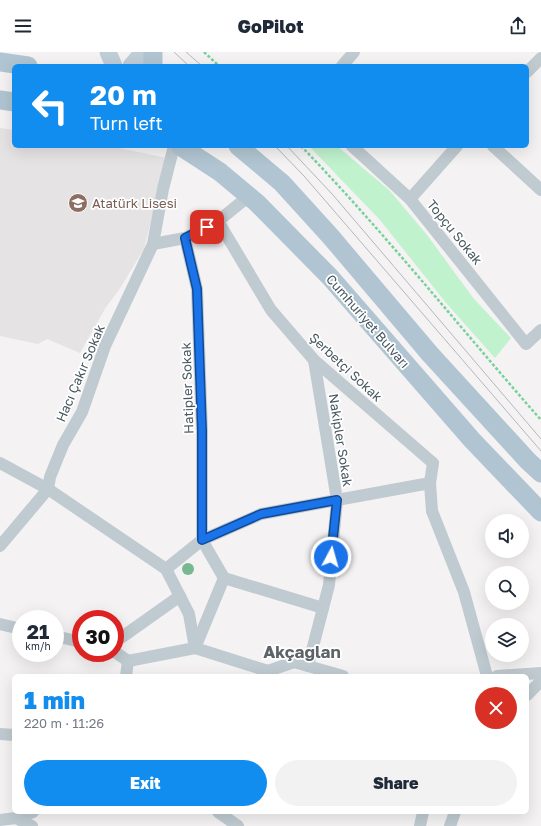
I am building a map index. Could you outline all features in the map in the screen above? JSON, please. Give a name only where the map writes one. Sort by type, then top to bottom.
[{"type":"main road","points":[[108,52],[113,64]]},
{"type":"main road","points":[[133,64],[143,52]]},
{"type":"main road","points":[[153,52],[153,64]]},
{"type":"main road","points":[[0,62],[14,64]]},
{"type":"main road","name":"Cumhuriyet Bulvarı","points":[[183,148],[220,172],[257,203],[330,277],[472,440],[541,512]]},
{"type":"main road","name":"Cumhuriyet Bulvarı","points":[[240,148],[282,183],[331,237],[430,354],[528,461],[541,473]]},
{"type":"street","points":[[344,64],[354,52]]},
{"type":"street","points":[[529,70],[541,58]]},
{"type":"street","name":"Hacı Çakır Sokak","points":[[0,546],[48,489],[50,477],[63,445],[82,412],[105,346],[153,244],[163,189],[173,148]]},
{"type":"street","name":"Topçu Sokak","points":[[354,148],[410,199],[526,344],[541,330]]},
{"type":"street","points":[[410,199],[455,148]]},
{"type":"street","points":[[495,148],[541,190]]},
{"type":"street","points":[[153,244],[185,238],[218,221],[249,196]]},
{"type":"street","name":"Şerbetçi Sokak","points":[[218,221],[271,310],[314,360],[433,463],[430,483]]},
{"type":"street","name":"Hatipler Sokak","points":[[185,238],[197,289],[202,431],[202,540]]},
{"type":"street","name":"Nakipler Sokak","points":[[308,666],[329,585],[337,500],[314,360]]},
{"type":"street","points":[[0,463],[48,489],[166,569],[189,614],[195,648]]},
{"type":"street","points":[[166,569],[202,540],[261,514],[430,483],[432,512],[464,592],[486,674]]},
{"type":"street","points":[[202,540],[224,578],[323,608]]},
{"type":"street","points":[[195,648],[224,578]]},
{"type":"street","points":[[124,636],[180,596]]},
{"type":"street","points":[[0,624],[12,627]]},
{"type":"street","points":[[124,658],[128,661],[195,648],[266,674],[294,662],[336,674]]},
{"type":"street","points":[[126,674],[128,661]]},
{"type":"street","points":[[526,674],[541,673]]},
{"type":"street","points":[[529,692],[541,681]]},
{"type":"street","points":[[0,734],[12,735]]},
{"type":"street","points":[[0,820],[16,818],[27,814]]},
{"type":"street","points":[[221,814],[238,826]]},
{"type":"street","points":[[420,826],[422,814]]},
{"type":"street","points":[[450,826],[454,814]]},
{"type":"street","points":[[16,818],[32,826]]},
{"type":"path","points":[[204,52],[216,64]]},
{"type":"path","points":[[303,148],[329,175],[405,261],[541,420]]},
{"type":"shaded area","name":"Atatürk Lisesi","points":[[0,128],[12,130],[12,148],[119,148],[167,158],[144,249],[119,290],[106,307],[80,353],[47,339],[38,344],[0,336]]},
{"type":"green space","points":[[311,148],[339,148],[390,191],[427,235],[474,299],[511,338],[495,358],[447,304],[380,220]]},
{"type":"tram line","points":[[174,52],[187,64]]},
{"type":"tram line","points":[[186,52],[200,64]]},
{"type":"tram line","points":[[277,148],[304,176],[541,451]]},
{"type":"tram line","points":[[289,148],[333,195],[541,439]]},
{"type":"place","name":"Atatürk Lisesi","points":[[78,203]]},
{"type":"district","name":"Akçağlan","points":[[302,652]]},
{"type":"route","points":[[207,227],[185,238],[197,289],[202,431],[202,540],[261,514],[337,500],[331,557]]}]
